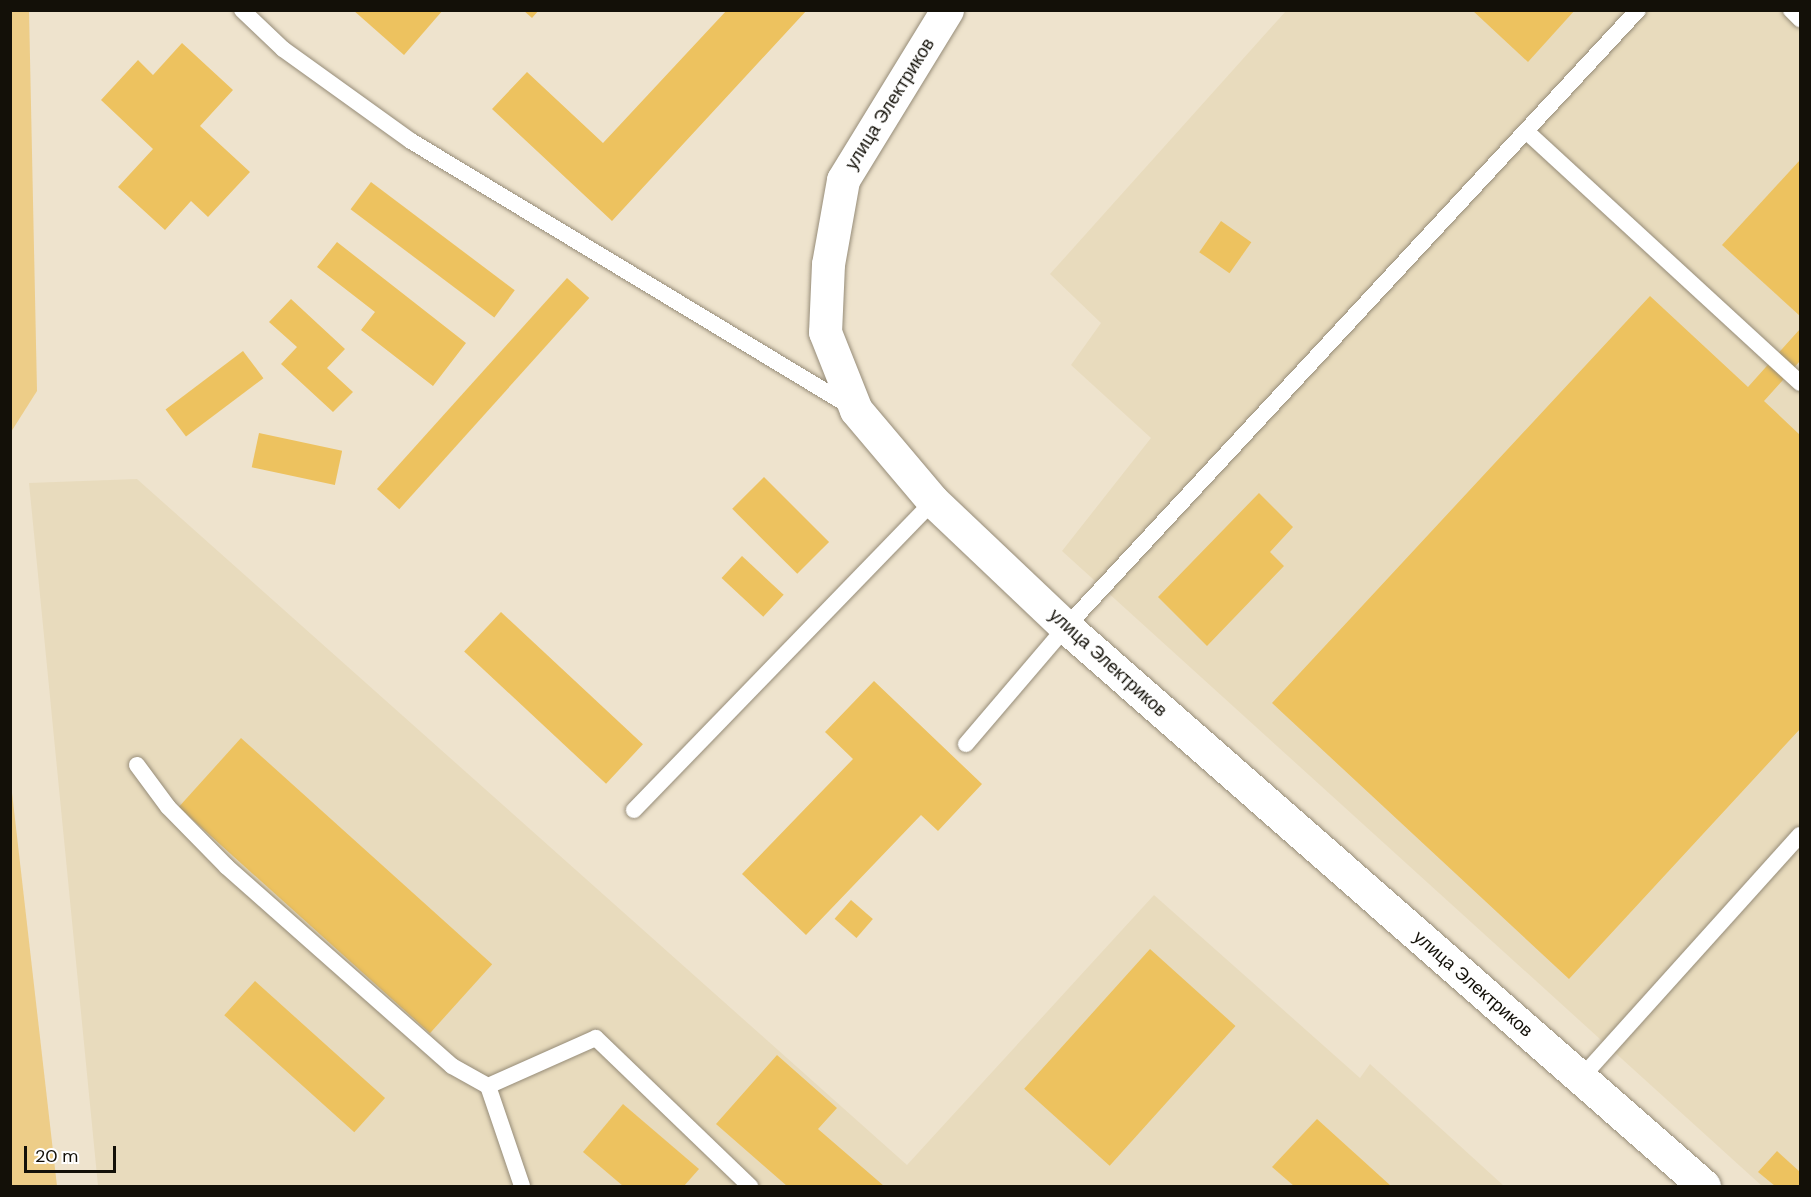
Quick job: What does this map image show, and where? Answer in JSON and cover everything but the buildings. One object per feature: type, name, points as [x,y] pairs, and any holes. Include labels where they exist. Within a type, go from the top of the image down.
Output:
[{"type":"street","name":"улица Электриков","points":[[947,10],[843,180],[828,264],[825,332],[856,410],[933,501],[1066,627],[1704,1186]]},
{"type":"lane","points":[[242,10],[283,48],[411,141],[856,410]]},
{"type":"lane","points":[[966,744],[1066,627],[1638,10]]},
{"type":"lane","points":[[1791,10],[1800,19]]},
{"type":"lane","points":[[1526,131],[1800,383]]},
{"type":"lane","points":[[634,810],[933,501]]},
{"type":"lane","points":[[137,765],[168,807],[227,867],[452,1066],[488,1086],[522,1186]]},
{"type":"lane","points":[[1581,1078],[1800,835]]},
{"type":"lane","points":[[488,1086],[596,1038],[750,1186]]},
{"type":"shaded area","points":[[29,10],[37,391],[11,432],[10,11]]},
{"type":"shaded area","points":[[1286,11],[1800,11],[1800,1186],[1762,1186],[1062,551],[1151,438],[1071,365],[1101,323],[1050,274]]},
{"type":"shaded area","points":[[137,479],[907,1165],[1154,895],[1360,1078],[1370,1064],[1504,1186],[98,1186],[29,483]]},
{"type":"shaded area","points":[[11,784],[57,1186],[11,1186]]}]
